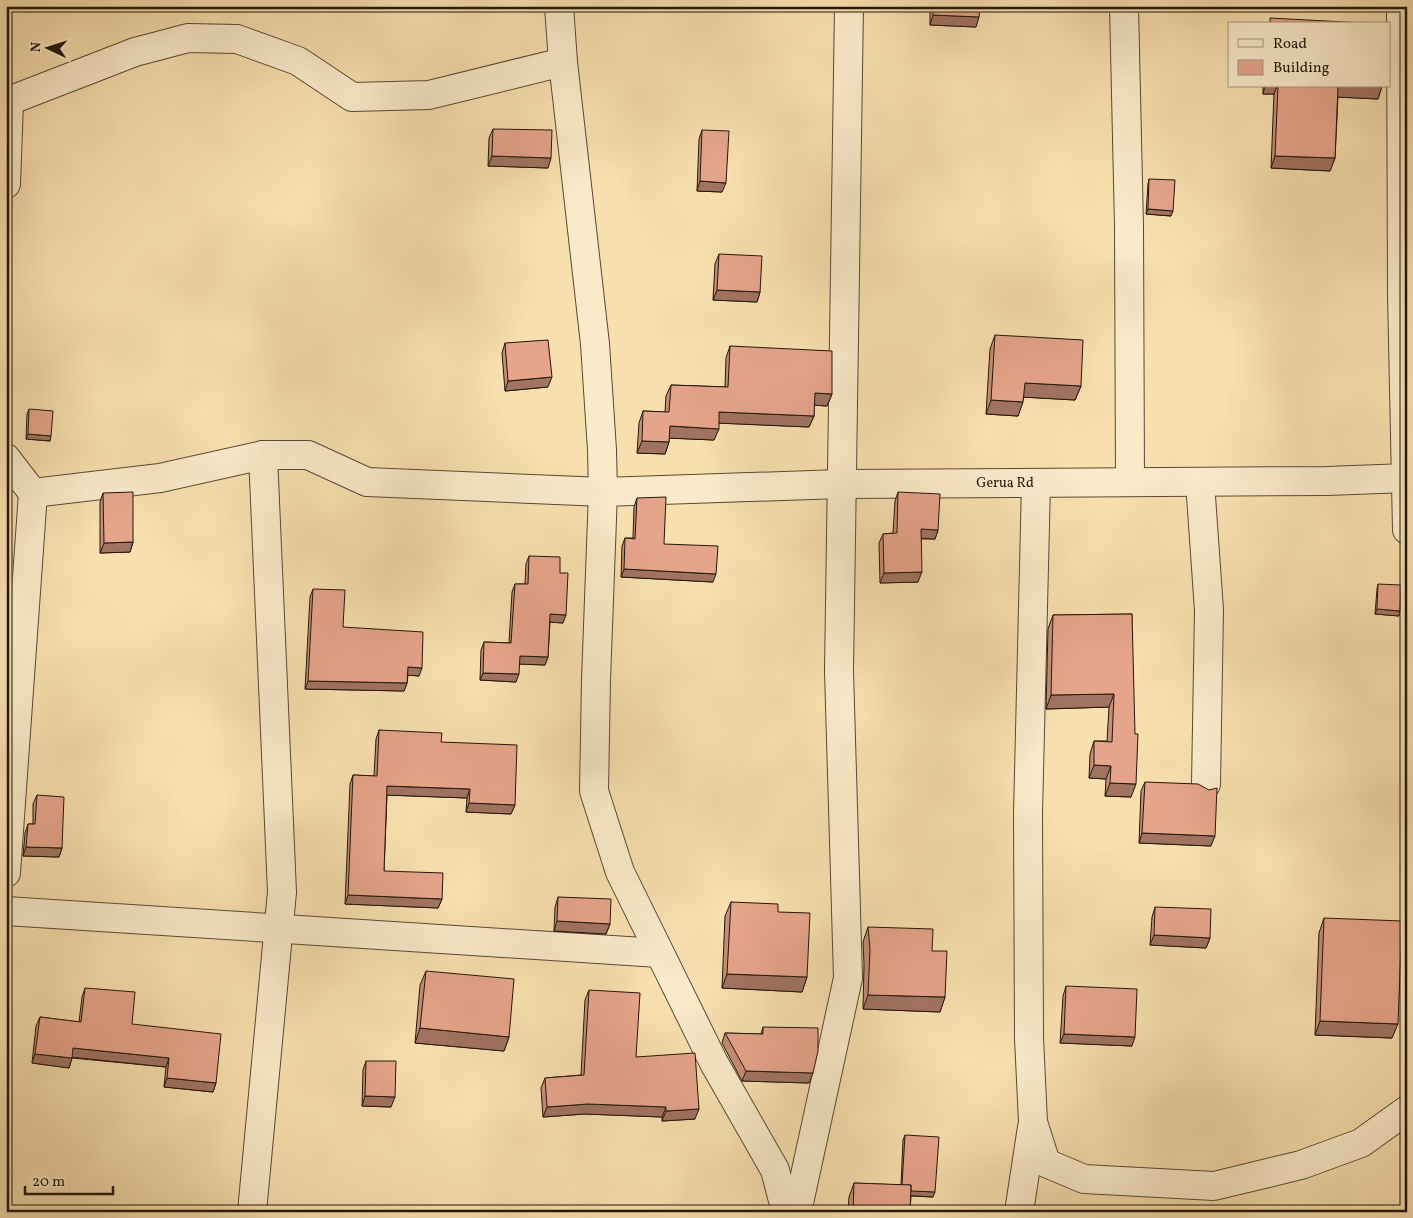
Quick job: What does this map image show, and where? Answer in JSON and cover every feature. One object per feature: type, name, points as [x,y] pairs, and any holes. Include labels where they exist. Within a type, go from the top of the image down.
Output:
[{"type":"street","points":[[560,6],[563,62],[595,344],[603,492],[594,791],[620,872],[714,1063],[775,1170],[786,1212]]},
{"type":"street","points":[[797,1212],[848,978],[839,671],[849,6]]},
{"type":"street","points":[[1124,6],[1129,226],[1130,482]]},
{"type":"street","points":[[1402,6],[1405,478],[1407,530]]},
{"type":"street","points":[[6,184],[8,102],[135,52],[188,38],[237,39],[246,42],[298,61],[352,97],[428,95],[563,62]]},
{"type":"street","points":[[252,1212],[282,892],[263,455]]},
{"type":"street","name":"Gerua Rd","points":[[33,493],[160,478],[263,455],[308,455],[367,482],[603,492],[842,484],[1327,482],[1405,478]]},
{"type":"street","points":[[6,458],[33,493],[10,777],[6,873]]},
{"type":"street","points":[[1200,482],[1209,610],[1206,784]]},
{"type":"street","points":[[1019,1212],[1033,1122],[1029,1038],[1028,814],[1036,483]]},
{"type":"street","points":[[6,911],[659,953]]},
{"type":"street","points":[[1033,1122],[1046,1163],[1084,1179],[1214,1186],[1301,1165],[1361,1143],[1405,1113]]},
{"type":"building","points":[[934,6],[980,6],[979,17],[933,15]]},
{"type":"building","points":[[1270,18],[1345,22],[1270,22]]},
{"type":"building","points":[[1278,88],[1338,88],[1335,158],[1275,156]]},
{"type":"building","points":[[493,129],[552,130],[551,158],[492,156]]},
{"type":"building","points":[[702,130],[729,131],[726,183],[700,181]]},
{"type":"building","points":[[1149,179],[1175,180],[1173,211],[1148,209]]},
{"type":"building","points":[[719,254],[762,256],[760,292],[717,290]]},
{"type":"building","points":[[995,335],[1083,340],[1081,386],[1025,383],[1023,402],[991,400]]},
{"type":"building","points":[[548,340],[552,377],[508,381],[505,343]]},
{"type":"building","points":[[730,346],[832,351],[832,394],[815,393],[814,416],[719,412],[719,429],[670,426],[669,442],[642,441],[643,411],[669,412],[671,385],[728,387]]},
{"type":"building","points":[[29,409],[53,411],[51,436],[28,434]]},
{"type":"building","points":[[133,492],[133,542],[104,543],[103,493]]},
{"type":"building","points":[[898,492],[940,494],[938,530],[921,529],[922,572],[884,573],[883,534],[897,533]]},
{"type":"building","points":[[666,497],[664,544],[718,546],[716,574],[624,569],[625,538],[635,539],[637,498]]},
{"type":"building","points":[[529,556],[560,557],[560,573],[568,573],[566,615],[550,614],[548,657],[520,656],[519,674],[483,673],[484,642],[511,643],[515,584],[528,584]]},
{"type":"building","points":[[1378,584],[1401,585],[1400,611],[1377,609]]},
{"type":"building","points":[[313,589],[345,590],[343,627],[423,632],[422,668],[408,667],[407,683],[308,681]]},
{"type":"building","points":[[1132,614],[1135,734],[1138,734],[1136,784],[1110,783],[1111,766],[1094,765],[1094,741],[1112,742],[1114,694],[1051,695],[1053,615]]},
{"type":"building","points":[[379,730],[442,733],[441,742],[517,745],[515,805],[469,803],[470,789],[387,786],[384,871],[443,873],[442,899],[348,895],[353,775],[377,776]]},
{"type":"building","points":[[1145,782],[1198,784],[1209,790],[1217,788],[1215,836],[1142,833]]},
{"type":"building","points":[[37,795],[64,797],[62,848],[26,847],[28,824],[35,824]]},
{"type":"building","points":[[558,897],[611,899],[610,924],[557,921]]},
{"type":"building","points":[[731,902],[778,904],[778,912],[810,913],[807,977],[727,974]]},
{"type":"building","points":[[1155,907],[1211,909],[1210,938],[1154,935]]},
{"type":"building","points":[[1324,918],[1402,921],[1398,1024],[1320,1021]]},
{"type":"building","points":[[868,927],[933,929],[932,951],[947,951],[945,997],[868,995],[870,949]]},
{"type":"building","points":[[426,971],[514,979],[509,1037],[420,1028]]},
{"type":"building","points":[[1066,986],[1137,989],[1135,1037],[1064,1034]]},
{"type":"building","points":[[85,988],[135,992],[132,1024],[221,1034],[216,1083],[167,1078],[169,1058],[73,1048],[72,1058],[35,1054],[40,1017],[81,1022]]},
{"type":"building","points":[[589,990],[640,993],[636,1057],[695,1053],[699,1109],[666,1111],[666,1107],[588,1104],[547,1107],[545,1078],[584,1075]]},
{"type":"building","points":[[763,1027],[818,1028],[818,1051],[813,1073],[746,1071],[725,1033],[763,1034]]},
{"type":"building","points":[[366,1061],[396,1061],[395,1097],[365,1096]]},
{"type":"building","points":[[905,1135],[939,1137],[935,1192],[911,1191],[911,1185],[902,1185]]},
{"type":"building","points":[[854,1183],[911,1185],[910,1212],[853,1212]]}]
